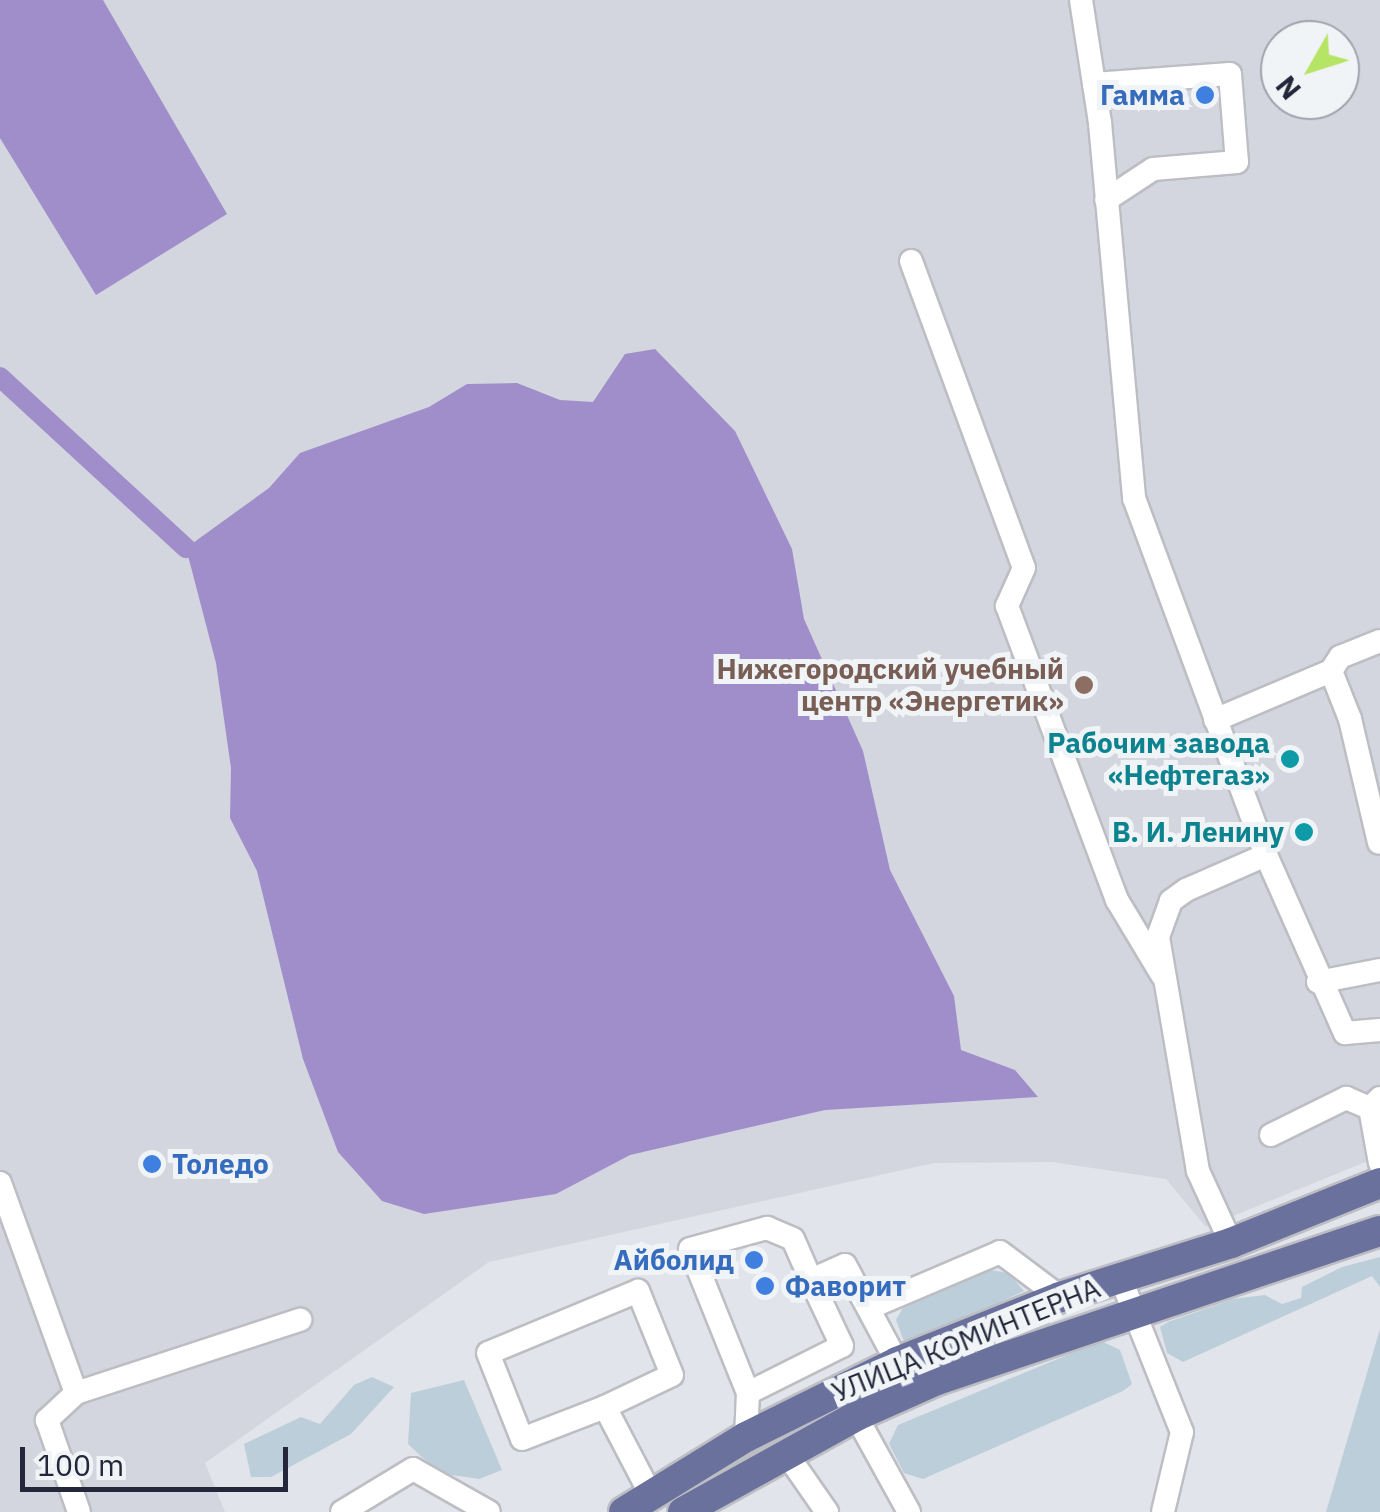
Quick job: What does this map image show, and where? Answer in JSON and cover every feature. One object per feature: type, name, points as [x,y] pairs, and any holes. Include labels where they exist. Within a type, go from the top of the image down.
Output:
[{"type":"main road","name":"УЛИЦА КОМИНТЕРНА","points":[[624,1512],[657,1504],[746,1437],[897,1362],[1060,1296],[1232,1243],[1380,1183]]},
{"type":"main road","name":"УЛИЦА КОМИНТЕРНА","points":[[683,1512],[856,1416],[938,1380],[1380,1231]]},
{"type":"street","points":[[1081,0],[1094,84],[1134,498],[1266,855],[1318,982],[1345,1033],[1380,1030]]},
{"type":"street","points":[[1094,84],[1230,74],[1237,162],[1153,170],[1106,200]]},
{"type":"street","points":[[911,261],[1024,568],[1007,606],[1117,900],[1137,943],[1164,978]]},
{"type":"street","points":[[1215,720],[1331,671],[1340,657],[1380,641]]},
{"type":"street","points":[[1331,671],[1379,843]]},
{"type":"street","points":[[1232,1243],[1198,1171],[1158,937],[1171,901],[1266,855]]},
{"type":"street","points":[[1318,982],[1380,970]]},
{"type":"street","points":[[1271,1135],[1346,1098],[1375,1103],[1380,1163]]},
{"type":"street","points":[[0,1184],[76,1394]]},
{"type":"street","points":[[746,1437],[748,1393],[690,1249],[767,1228],[793,1240],[842,1346],[748,1393]]},
{"type":"street","points":[[869,1308],[1000,1252],[1060,1296]]},
{"type":"street","points":[[811,1280],[845,1265],[897,1362]]},
{"type":"street","points":[[1121,1279],[1182,1432],[1164,1512]]},
{"type":"street","points":[[638,1291],[672,1376],[604,1407],[522,1440],[488,1353],[638,1291]]},
{"type":"street","points":[[79,1512],[47,1420],[76,1394],[300,1320]]},
{"type":"street","points":[[604,1407],[657,1504]]},
{"type":"street","points":[[856,1416],[909,1512]]},
{"type":"street","points":[[786,1453],[828,1512]]},
{"type":"street","points":[[342,1512],[413,1469],[489,1512]]},
{"type":"shaded area","points":[[0,0],[1380,0],[1380,1156],[1206,1227],[1166,1179],[1052,1162],[934,1163],[489,1262],[205,1463],[225,1512],[0,1512]]},
{"type":"shaded area","points":[[0,0],[103,0],[227,214],[96,295],[0,138]]},
{"type":"shaded area","points":[[655,349],[735,431],[792,549],[804,619],[863,751],[890,870],[954,996],[961,1050],[1015,1070],[1038,1097],[825,1110],[630,1155],[556,1194],[424,1214],[382,1201],[338,1152],[303,1059],[257,871],[230,818],[231,768],[216,663],[186,548],[269,488],[300,453],[429,407],[467,384],[517,383],[560,400],[593,402],[625,354]]},
{"type":"shaded area","points":[[1380,1257],[1380,1287],[1372,1276],[1183,1362],[1167,1353],[1160,1327],[1168,1322],[1233,1299],[1265,1295],[1282,1304],[1301,1298],[1302,1287],[1342,1267]]},
{"type":"shaded area","points":[[977,1268],[1008,1273],[1024,1291],[913,1344],[903,1339],[896,1320],[907,1300]]},
{"type":"shaded area","points":[[1046,1318],[1052,1320],[1047,1327],[946,1364],[672,1505],[667,1501],[709,1472],[878,1384]]},
{"type":"shaded area","points":[[1380,1329],[1380,1512],[1326,1512]]},
{"type":"shaded area","points":[[1101,1341],[1120,1350],[1132,1384],[1123,1391],[923,1479],[904,1473],[889,1444],[898,1425]]},
{"type":"shaded area","points":[[372,1377],[394,1387],[351,1434],[271,1477],[251,1477],[244,1444],[301,1417],[320,1424],[354,1385]]},
{"type":"shaded area","points":[[464,1380],[502,1470],[479,1479],[439,1473],[408,1444],[411,1393]]},
{"type":"waterway","points":[[0,377],[186,548]]},
{"type":"place","name":"Гамма","points":[[1205,95]]},
{"type":"place","name":"Нижегородский учебный центр «Энергетик»","points":[[1084,685]]},
{"type":"place","name":"Рабочим завода «Нефтегаз»","points":[[1290,759]]},
{"type":"place","name":"В. И. Ленину","points":[[1304,832]]},
{"type":"place","name":"Толедо","points":[[152,1164]]},
{"type":"place","name":"Айболид","points":[[754,1260]]},
{"type":"place","name":"Фаворит","points":[[765,1286]]}]
